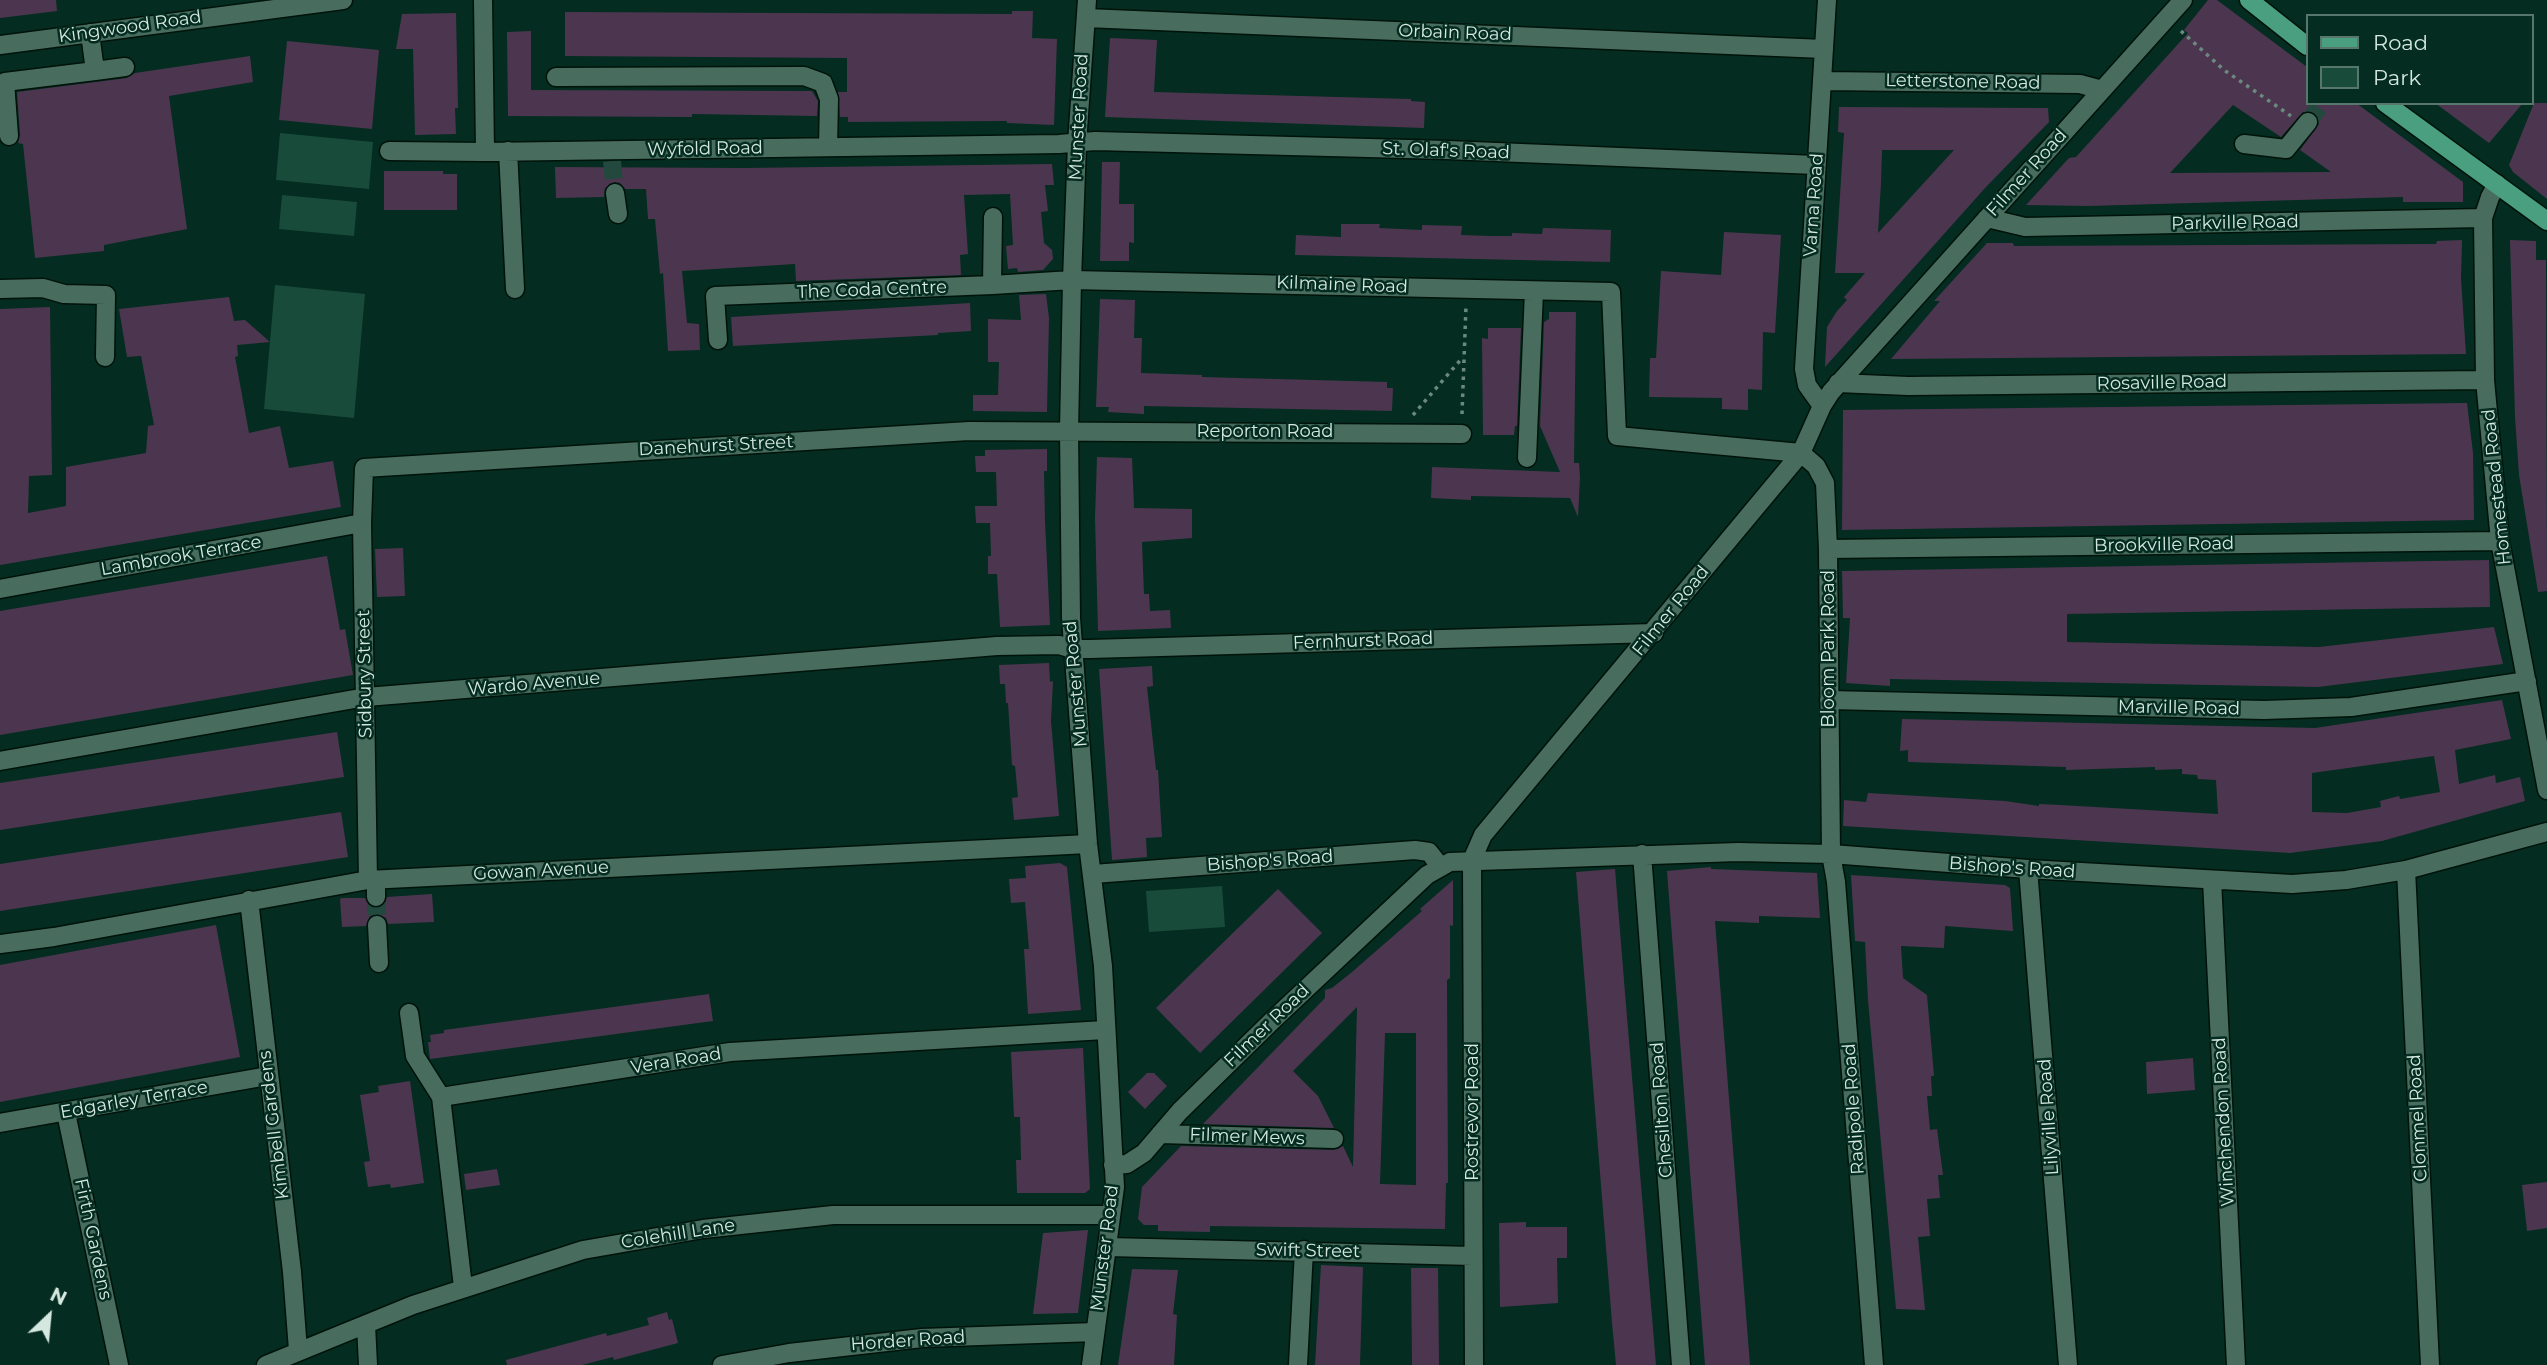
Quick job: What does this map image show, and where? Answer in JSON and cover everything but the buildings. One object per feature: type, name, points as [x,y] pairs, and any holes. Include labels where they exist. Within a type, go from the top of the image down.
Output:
[{"type":"main road","points":[[2249,0],[2306,45]]},
{"type":"main road","points":[[2388,105],[2547,221]]},
{"type":"street","name":"Kingwood Road","points":[[0,45],[288,3],[343,0]]},
{"type":"street","points":[[484,0],[485,152]]},
{"type":"street","name":"Varna Road","points":[[1822,406],[1807,385],[1804,369],[1827,0]]},
{"type":"street","name":"Filmer Road","points":[[1472,860],[1490,825],[1654,633],[1801,453],[1822,406],[1838,383],[2183,0]]},
{"type":"street","name":"Orbain Road","points":[[1086,9],[1824,49]]},
{"type":"street","name":"Munster Road","points":[[1086,9],[1072,280],[1069,431],[1073,649],[1088,844],[1102,966],[1115,1186],[1091,1365]]},
{"type":"street","points":[[90,33],[95,71]]},
{"type":"street","points":[[9,136],[5,82],[125,67]]},
{"type":"street","points":[[556,77],[804,76],[823,83],[829,99],[828,148]]},
{"type":"street","name":"Letterstone Road","points":[[1823,81],[2080,84],[2102,90]]},
{"type":"street","points":[[2244,144],[2287,149],[2307,124]]},
{"type":"street","name":"St. Olaf's Road","points":[[1077,144],[1095,141],[1447,150],[1816,165]]},
{"type":"street","name":"Wyfold Road","points":[[389,151],[508,151],[612,156],[828,148],[1077,144]]},
{"type":"street","points":[[508,151],[515,289]]},
{"type":"street","name":"Homestead Road","points":[[2497,184],[2483,218],[2485,380],[2500,541],[2547,790]]},
{"type":"street","points":[[615,193],[618,214]]},
{"type":"street","points":[[992,285],[993,217]]},
{"type":"street","name":"Parkville Road","points":[[1987,218],[2025,227],[2483,218]]},
{"type":"street","name":"The Coda Centre","points":[[718,340],[715,296],[1072,280]]},
{"type":"street","name":"Kilmaine Road","points":[[1072,280],[1611,292],[1617,436],[1801,453]]},
{"type":"street","points":[[0,289],[43,288],[64,294],[106,295],[105,357]]},
{"type":"street","points":[[1527,457],[1534,291]]},
{"type":"street","name":"Rosaville Road","points":[[1838,383],[1908,386],[2485,380]]},
{"type":"street","name":"Danehurst Street","points":[[364,468],[969,431],[1069,431]]},
{"type":"street","name":"Reporton Road","points":[[1069,431],[1462,434]]},
{"type":"street","name":"Bloom Park Road","points":[[1801,453],[1816,466],[1825,483],[1831,854]]},
{"type":"street","name":"Sidbury Street","points":[[364,468],[362,523],[366,697],[374,886]]},
{"type":"street","name":"Lambrook Terrace","points":[[0,589],[362,523]]},
{"type":"street","name":"Brookville Road","points":[[1828,549],[2500,541]]},
{"type":"street","name":"Fernhurst Road","points":[[1073,649],[1654,633]]},
{"type":"street","name":"Wardo Avenue","points":[[0,761],[366,697],[997,646],[1059,645],[1073,649]]},
{"type":"street","name":"Marville Road","points":[[1829,700],[2264,710],[2351,707],[2527,681]]},
{"type":"street","name":"Bishop's Road","points":[[1472,860],[1738,852],[1831,854],[2028,869],[2291,884],[2346,880],[2406,870],[2547,832]]},
{"type":"street","name":"Gowan Avenue","points":[[0,944],[54,937],[248,900],[374,886],[832,855],[1088,844]]},
{"type":"street","name":"Bishop's Road","points":[[1093,874],[1168,862],[1415,850],[1429,852],[1440,866]]},
{"type":"street","name":"Chesilton Road","points":[[1642,854],[1681,1365]]},
{"type":"street","name":"Radipole Road","points":[[1831,854],[1836,882],[1874,1365]]},
{"type":"street","points":[[1440,866],[1472,860]]},
{"type":"street","name":"Rostrevor Road","points":[[1472,860],[1474,1365]]},
{"type":"street","name":"Filmer Road","points":[[1113,1165],[1127,1164],[1138,1159],[1180,1111],[1275,1018],[1440,866]]},
{"type":"street","name":"Lilyville Road","points":[[2028,869],[2068,1365]]},
{"type":"street","name":"Clonmel Road","points":[[2406,870],[2430,1365]]},
{"type":"street","name":"Winchendon Road","points":[[2212,880],[2236,1365]]},
{"type":"street","name":"Kimbell Gardens","points":[[248,900],[292,1272],[298,1350]]},
{"type":"street","points":[[377,925],[379,963]]},
{"type":"street","points":[[409,1013],[415,1056],[441,1097],[463,1287]]},
{"type":"street","name":"Vera Road","points":[[441,1097],[730,1052],[1105,1030]]},
{"type":"street","name":"Edgarley Terrace","points":[[0,1123],[268,1076]]},
{"type":"street","name":"Firth Gardens","points":[[66,1113],[119,1365]]},
{"type":"street","name":"Filmer Mews","points":[[1160,1134],[1334,1139]]},
{"type":"street","name":"Colehill Lane","points":[[266,1365],[298,1350],[463,1287],[583,1250],[703,1229],[833,1215],[1111,1214]]},
{"type":"street","name":"Swift Street","points":[[1108,1247],[1473,1256]]},
{"type":"street","points":[[1298,1365],[1304,1250]]},
{"type":"street","points":[[366,1325],[368,1365]]},
{"type":"street","name":"Horder Road","points":[[722,1365],[789,1353],[922,1338],[1095,1332]]},
{"type":"path","points":[[2167,18],[2224,70],[2307,124]]},
{"type":"path","points":[[1462,434],[1466,289]]},
{"type":"path","points":[[1397,433],[1464,355]]},
{"type":"green space","points":[[280,133],[373,142],[369,189],[276,180]]},
{"type":"green space","points":[[282,195],[357,202],[354,236],[279,229]]},
{"type":"green space","points":[[275,285],[365,294],[354,418],[264,409]]},
{"type":"green space","points":[[1222,886],[1225,927],[1149,932],[1146,891]]},
{"type":"tunnel","points":[[2308,122],[2321,105]]},
{"type":"tunnel","points":[[612,161],[615,193]]},
{"type":"tunnel","points":[[376,897],[377,925]]}]
